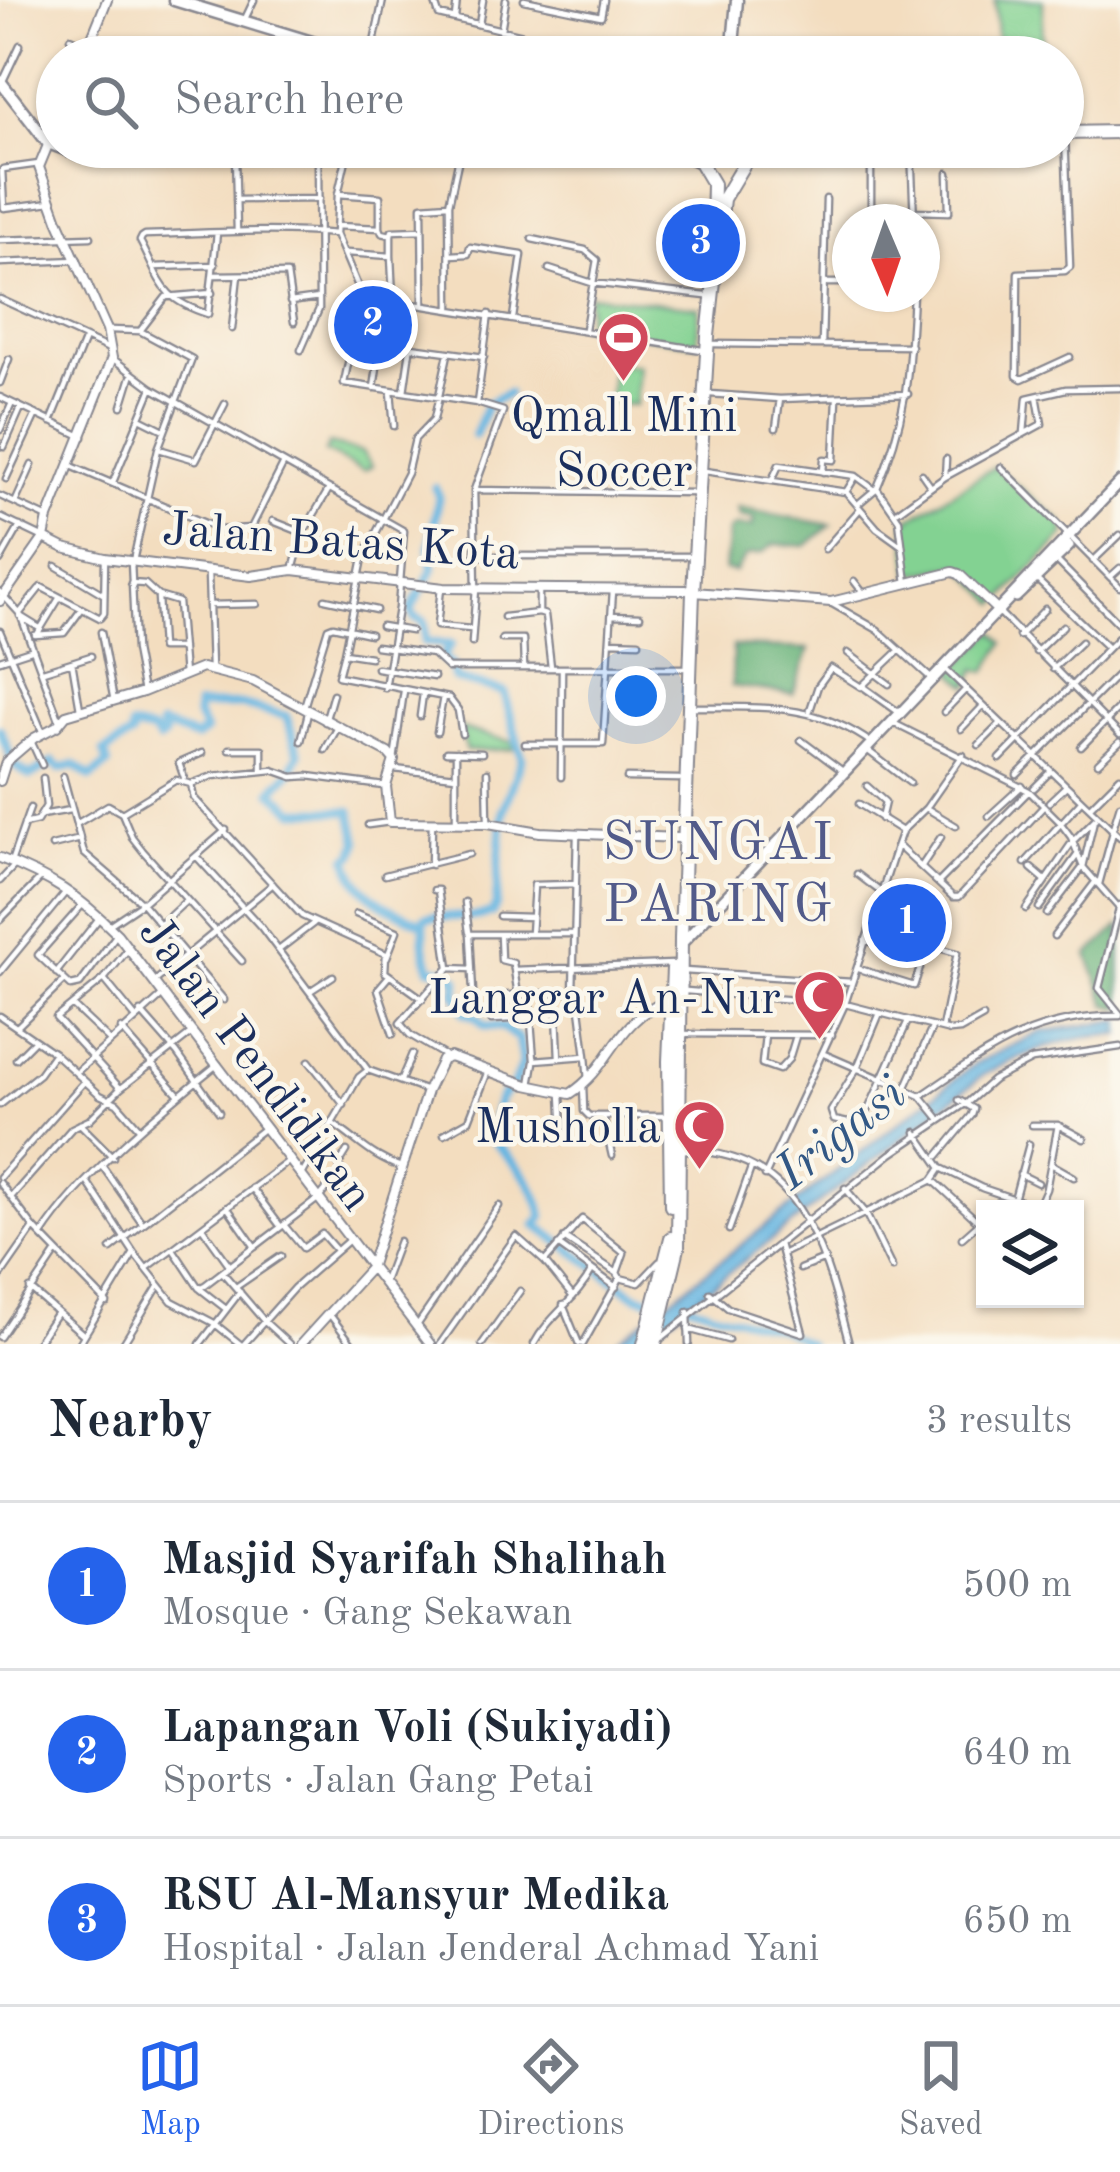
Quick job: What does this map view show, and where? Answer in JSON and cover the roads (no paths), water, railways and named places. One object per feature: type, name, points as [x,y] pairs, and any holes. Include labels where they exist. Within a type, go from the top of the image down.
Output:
[{"type":"highway","points":[[1084,130],[1120,129]]},
{"type":"highway","points":[[652,1339],[671,1239],[670,1116],[690,707],[690,591],[714,192],[702,168]]},
{"type":"highway","points":[[690,591],[705,347],[723,200],[741,168]]},
{"type":"highway","points":[[677,968],[681,945],[679,779],[688,648]]},
{"type":"highway","points":[[662,1295],[677,1257],[679,1150],[674,1061]]},
{"type":"main road","points":[[734,36],[737,0]]},
{"type":"main road","points":[[179,1],[285,36]]},
{"type":"main road","points":[[1,82],[36,127]]},
{"type":"main road","points":[[996,612],[1056,560],[1120,482]]},
{"type":"main road","points":[[681,945],[996,612],[1120,492]]},
{"type":"street","points":[[93,36],[106,0]]},
{"type":"street","points":[[244,21],[254,0]]},
{"type":"street","points":[[375,36],[383,0]]},
{"type":"street","points":[[434,0],[436,12],[521,36]]},
{"type":"street","points":[[454,19],[457,0]]},
{"type":"street","points":[[479,25],[483,0]]},
{"type":"street","points":[[501,30],[506,0]]},
{"type":"street","points":[[524,0],[601,16],[604,0]]},
{"type":"street","points":[[1,82],[20,45]]},
{"type":"street","points":[[36,164],[1,169],[4,208],[51,202]]},
{"type":"street","points":[[35,634],[2,597],[44,538],[111,353],[107,330],[40,168]]},
{"type":"street","points":[[236,168],[238,232]]},
{"type":"street","points":[[301,350],[319,309],[318,168]]},
{"type":"street","points":[[344,168],[336,230],[362,296],[343,381],[503,411],[474,490],[472,643]]},
{"type":"street","points":[[450,308],[453,168]]},
{"type":"street","points":[[871,168],[871,204]]},
{"type":"street","points":[[912,168],[914,204]]},
{"type":"street","points":[[1068,168],[1070,267],[1018,273],[1017,376],[1022,380],[1070,358]]},
{"type":"street","points":[[948,173],[949,220]]},
{"type":"street","points":[[338,194],[380,197],[380,228],[391,235]]},
{"type":"street","points":[[822,344],[826,199]]},
{"type":"street","points":[[236,200],[338,203]]},
{"type":"street","points":[[423,305],[422,204],[449,204]]},
{"type":"street","points":[[940,212],[949,212]]},
{"type":"street","points":[[217,232],[210,313],[180,305],[169,296],[140,241],[142,236],[217,232],[320,232],[380,228]]},
{"type":"street","points":[[393,300],[392,231],[422,230]]},
{"type":"street","points":[[0,240],[91,237]]},
{"type":"street","points":[[532,238],[590,252],[597,260],[585,329]]},
{"type":"street","points":[[451,255],[468,254],[470,247],[522,255],[513,318]]},
{"type":"street","points":[[346,253],[391,256]]},
{"type":"street","points":[[0,263],[78,260]]},
{"type":"street","points":[[154,267],[214,265]]},
{"type":"street","points":[[549,269],[592,283],[706,296]]},
{"type":"street","points":[[232,329],[238,274]]},
{"type":"street","points":[[214,275],[287,274],[294,322]]},
{"type":"street","points":[[826,283],[832,283]]},
{"type":"street","points":[[140,332],[154,308],[169,296],[212,293]]},
{"type":"street","points":[[362,296],[705,347],[912,346]]},
{"type":"street","points":[[290,302],[319,298]]},
{"type":"street","points":[[0,299],[111,353],[152,388],[405,533],[385,688]]},
{"type":"street","points":[[825,550],[876,489],[895,451],[908,394],[912,312]]},
{"type":"street","points":[[477,403],[489,314]]},
{"type":"street","points":[[107,330],[140,332],[191,356],[192,361],[158,449],[132,561],[135,650],[143,692]]},
{"type":"street","points":[[351,338],[484,357]]},
{"type":"street","points":[[51,422],[84,341]]},
{"type":"street","points":[[374,388],[380,344]]},
{"type":"street","points":[[404,392],[410,348]]},
{"type":"street","points":[[448,354],[432,422],[415,439],[407,473],[357,577],[338,676],[451,699],[462,734]]},
{"type":"street","points":[[0,382],[8,359]]},
{"type":"street","points":[[122,406],[132,375]]},
{"type":"street","points":[[113,482],[152,388]]},
{"type":"street","points":[[1024,433],[1024,401],[1066,389],[1120,388]]},
{"type":"street","points":[[391,391],[394,426]]},
{"type":"street","points":[[704,393],[780,400],[908,394]]},
{"type":"street","points":[[896,513],[945,477],[1043,422],[1037,396]]},
{"type":"street","points":[[0,397],[83,436]]},
{"type":"street","points":[[823,472],[824,459],[834,460],[837,397]]},
{"type":"street","points":[[776,428],[780,400]]},
{"type":"street","points":[[0,430],[12,403]]},
{"type":"street","points":[[158,449],[196,460],[225,404]]},
{"type":"street","points":[[4,447],[21,407]]},
{"type":"street","points":[[6,478],[36,414]]},
{"type":"street","points":[[140,418],[164,430]]},
{"type":"street","points":[[945,477],[946,459]]},
{"type":"street","points":[[69,465],[221,530],[251,528],[284,463]]},
{"type":"street","points":[[15,503],[32,465]]},
{"type":"street","points":[[772,480],[777,465],[856,476],[876,489],[896,513],[907,583]]},
{"type":"street","points":[[1001,467],[1120,587]]},
{"type":"street","points":[[699,470],[846,492],[904,547]]},
{"type":"street","points":[[922,474],[931,487]]},
{"type":"street","points":[[846,492],[856,476]]},
{"type":"street","points":[[293,570],[303,533],[329,489]]},
{"type":"street","points":[[474,490],[693,493]]},
{"type":"street","points":[[0,496],[48,518]]},
{"type":"street","name":"Jalan Batas Kota","points":[[0,517],[64,548],[105,558],[250,576],[293,570],[441,588],[690,591],[830,602],[959,574],[996,612]]},
{"type":"street","points":[[273,521],[303,533]]},
{"type":"street","points":[[0,561],[20,526]]},
{"type":"street","points":[[1094,561],[1120,535]]},
{"type":"street","points":[[475,556],[689,556]]},
{"type":"street","points":[[20,615],[42,586],[100,618],[105,558]]},
{"type":"street","points":[[1056,560],[1120,625]]},
{"type":"street","points":[[56,566],[103,594]]},
{"type":"street","points":[[1110,578],[1120,568]]},
{"type":"street","points":[[208,571],[211,669]]},
{"type":"street","points":[[1036,579],[1108,649]]},
{"type":"street","points":[[854,580],[865,594]]},
{"type":"street","points":[[131,583],[145,584],[158,596],[178,602],[184,674]]},
{"type":"street","points":[[441,588],[438,627],[473,629]]},
{"type":"street","points":[[539,589],[539,613]]},
{"type":"street","points":[[525,744],[603,744],[613,590]]},
{"type":"street","points":[[158,596],[161,648],[182,648]]},
{"type":"street","points":[[60,597],[35,634],[31,650],[60,722]]},
{"type":"street","points":[[325,599],[376,610]]},
{"type":"street","points":[[830,602],[871,625],[934,681]]},
{"type":"street","points":[[208,605],[257,604]]},
{"type":"street","points":[[388,606],[398,608]]},
{"type":"street","points":[[1019,636],[1045,609]]},
{"type":"street","points":[[35,634],[64,633],[81,610]]},
{"type":"street","points":[[996,612],[1120,738],[1098,764]]},
{"type":"street","points":[[20,615],[35,634]]},
{"type":"street","points":[[612,615],[640,616]]},
{"type":"street","points":[[504,617],[546,616],[551,667]]},
{"type":"street","points":[[301,741],[327,630],[333,626],[370,634]]},
{"type":"street","points":[[381,626],[411,631]]},
{"type":"street","points":[[1036,652],[1064,626]]},
{"type":"street","points":[[0,632],[44,735]]},
{"type":"street","points":[[101,632],[114,701]]},
{"type":"street","points":[[1000,759],[1120,636]]},
{"type":"street","points":[[502,639],[524,639],[524,667]]},
{"type":"street","points":[[610,641],[639,642]]},
{"type":"street","points":[[1053,669],[1081,642]]},
{"type":"street","points":[[376,646],[434,654],[446,668],[684,668]]},
{"type":"street","points":[[0,660],[31,650]]},
{"type":"street","points":[[862,686],[900,650]]},
{"type":"street","points":[[344,653],[370,657]]},
{"type":"street","points":[[848,653],[889,684]]},
{"type":"street","points":[[43,671],[92,656]]},
{"type":"street","points":[[72,662],[80,711]]},
{"type":"street","points":[[561,777],[562,667]]},
{"type":"street","points":[[377,668],[434,676]]},
{"type":"street","points":[[809,711],[831,668],[862,686],[897,718],[1032,790],[1047,804],[1073,841],[1083,867],[1119,907],[1099,988],[1120,1015]]},
{"type":"street","points":[[0,781],[14,754],[66,715],[211,669],[253,680],[379,747],[394,765],[456,776]]},
{"type":"street","points":[[945,669],[1115,833]]},
{"type":"street","points":[[1017,775],[1120,672]]},
{"type":"street","points":[[944,712],[966,689]]},
{"type":"street","points":[[390,822],[386,786],[394,765],[404,691]]},
{"type":"street","points":[[326,722],[333,694]]},
{"type":"street","points":[[421,716],[423,694]]},
{"type":"street","points":[[437,732],[443,697]]},
{"type":"street","points":[[961,728],[983,706]]},
{"type":"street","points":[[1081,747],[1120,706]]},
{"type":"street","points":[[690,707],[809,711],[839,722],[910,783]]},
{"type":"street","points":[[979,745],[1000,723]]},
{"type":"street","points":[[325,750],[338,728]]},
{"type":"street","points":[[801,740],[845,772]]},
{"type":"street","points":[[31,741],[42,765]]},
{"type":"street","points":[[229,749],[262,749],[262,770]]},
{"type":"street","points":[[446,752],[482,753]]},
{"type":"street","points":[[456,752],[456,822]]},
{"type":"street","points":[[202,753],[178,763],[194,798],[314,923],[386,957]]},
{"type":"street","points":[[765,1176],[845,1004],[902,831],[926,808],[963,754]]},
{"type":"street","points":[[122,813],[170,783],[262,770],[386,786]]},
{"type":"street","points":[[939,882],[1051,771]]},
{"type":"street","points":[[487,772],[488,823]]},
{"type":"street","points":[[63,776],[84,854],[142,903],[224,1000]]},
{"type":"street","points":[[1089,808],[1120,777]]},
{"type":"street","points":[[24,824],[37,821],[46,806],[43,778]]},
{"type":"street","points":[[628,778],[679,779]]},
{"type":"street","points":[[867,786],[885,802],[880,820]]},
{"type":"street","points":[[989,816],[1022,786]]},
{"type":"street","points":[[897,845],[953,897],[959,897],[1066,786]]},
{"type":"street","points":[[1024,862],[1081,801]]},
{"type":"street","points":[[860,804],[902,831]]},
{"type":"street","points":[[77,824],[108,805],[122,813],[132,838],[242,961]]},
{"type":"street","points":[[1054,936],[1098,883],[1120,806]]},
{"type":"street","points":[[0,881],[14,863],[30,808]]},
{"type":"street","points":[[926,808],[956,826]]},
{"type":"street","points":[[41,814],[73,810]]},
{"type":"street","points":[[1027,909],[1095,817]]},
{"type":"street","points":[[1047,914],[1083,867],[1095,817]]},
{"type":"street","points":[[368,825],[488,823],[577,835],[678,838]]},
{"type":"street","points":[[431,865],[432,824]]},
{"type":"street","points":[[108,926],[142,903],[226,830]]},
{"type":"street","points":[[573,992],[577,835]]},
{"type":"street","points":[[921,868],[941,837]]},
{"type":"street","points":[[52,846],[81,839]]},
{"type":"street","points":[[385,874],[469,854]]},
{"type":"street","points":[[1039,908],[1078,854]]},
{"type":"street","points":[[196,856],[280,950],[368,1070],[427,1091]]},
{"type":"street","name":"Jalan Pendidikan","points":[[0,858],[44,874],[68,889],[117,934],[430,1344]]},
{"type":"street","points":[[1031,868],[1046,880]]},
{"type":"street","points":[[0,920],[44,874]]},
{"type":"street","points":[[856,874],[882,893]]},
{"type":"street","points":[[154,982],[273,884]]},
{"type":"street","points":[[531,934],[534,884],[576,884]]},
{"type":"street","points":[[0,972],[68,889]]},
{"type":"street","points":[[434,890],[438,890],[443,915],[449,968],[400,1026],[447,1057],[561,1094],[570,1094],[585,1082],[631,1020],[676,994],[845,1004],[960,1030],[983,1017]]},
{"type":"street","points":[[160,925],[188,900]]},
{"type":"street","points":[[465,902],[474,1012]]},
{"type":"street","points":[[84,903],[38,955],[64,981],[71,986],[80,984],[117,934]]},
{"type":"street","points":[[356,914],[397,931],[383,968],[423,999]]},
{"type":"street","points":[[500,916],[532,917]]},
{"type":"street","points":[[56,973],[100,917]]},
{"type":"street","points":[[280,950],[314,923]]},
{"type":"street","points":[[470,934],[574,934]]},
{"type":"street","points":[[500,934],[501,960],[512,962],[518,995]]},
{"type":"street","points":[[856,968],[914,986],[920,968],[914,956],[865,940]]},
{"type":"street","points":[[914,956],[921,943],[956,953],[942,1028]]},
{"type":"street","points":[[120,1088],[56,1018],[104,979],[129,948]]},
{"type":"street","points":[[449,968],[471,969]]},
{"type":"street","points":[[514,970],[677,968],[852,982]]},
{"type":"street","points":[[310,991],[333,976]]},
{"type":"street","points":[[389,976],[378,994],[393,1034]]},
{"type":"street","points":[[104,979],[173,1047],[220,1112]]},
{"type":"street","points":[[16,1028],[64,981]]},
{"type":"street","points":[[556,992],[559,1058]]},
{"type":"street","points":[[493,996],[578,993],[586,1056],[585,1114],[670,1116]]},
{"type":"street","points":[[77,1072],[164,994]]},
{"type":"street","points":[[521,1082],[534,1060],[529,994]]},
{"type":"street","points":[[72,1004],[110,1041]]},
{"type":"street","points":[[880,1013],[831,1112],[834,1120],[861,1126],[908,1020]]},
{"type":"street","points":[[922,1097],[972,1058],[1015,1036],[1064,1022],[1120,1015]]},
{"type":"street","points":[[0,1027],[3,1018],[53,1053],[141,1130]]},
{"type":"street","points":[[491,1020],[531,1018]]},
{"type":"street","points":[[905,1088],[933,1026]]},
{"type":"street","points":[[122,1030],[179,1096]]},
{"type":"street","points":[[11,1196],[67,1132],[193,1032]]},
{"type":"street","points":[[765,1035],[762,1064],[779,1070],[789,1059],[796,1036]]},
{"type":"street","points":[[676,1040],[832,1035]]},
{"type":"street","points":[[16,1059],[35,1040]]},
{"type":"street","points":[[652,1339],[993,1080],[1032,1060],[1120,1047]]},
{"type":"street","points":[[0,1105],[39,1074],[53,1053]]},
{"type":"street","points":[[401,1080],[412,1054]]},
{"type":"street","points":[[824,1054],[922,1097],[937,1116]]},
{"type":"street","points":[[534,1060],[586,1056]]},
{"type":"street","points":[[301,1344],[370,1268],[427,1091],[438,1065],[447,1057]]},
{"type":"street","points":[[309,1061],[344,1105]]},
{"type":"street","points":[[42,1235],[113,1157],[218,1064]]},
{"type":"street","points":[[302,1176],[368,1070]]},
{"type":"street","points":[[444,1134],[471,1117],[488,1071]]},
{"type":"street","points":[[85,1081],[0,1180],[34,1228],[107,1303]]},
{"type":"street","points":[[561,1094],[563,1132]]},
{"type":"street","points":[[936,1157],[973,1115],[968,1102],[959,1100]]},
{"type":"street","points":[[603,1116],[612,1156]]},
{"type":"street","points":[[80,1124],[113,1157]]},
{"type":"street","points":[[333,1124],[370,1155],[403,1168]]},
{"type":"street","points":[[1032,1125],[1058,1125],[1084,1139]]},
{"type":"street","points":[[917,1134],[941,1168],[982,1188],[1040,1205],[1058,1125]]},
{"type":"street","points":[[111,1249],[266,1127]]},
{"type":"street","points":[[1015,1196],[1029,1144]]},
{"type":"street","points":[[318,1149],[340,1164]]},
{"type":"street","points":[[200,1288],[320,1198],[341,1171],[347,1150]]},
{"type":"street","points":[[679,1150],[718,1153],[752,1168],[796,1201],[818,1238],[849,1344]]},
{"type":"street","points":[[147,1268],[290,1160]]},
{"type":"street","points":[[1052,1165],[1074,1177]]},
{"type":"street","points":[[103,1167],[143,1223]]},
{"type":"street","points":[[729,1230],[752,1168]]},
{"type":"street","points":[[782,1254],[932,1180],[941,1168]]},
{"type":"street","points":[[1021,1174],[1038,1183]]},
{"type":"street","points":[[932,1180],[976,1220]]},
{"type":"street","points":[[88,1183],[158,1286],[178,1306],[214,1323],[242,1344],[293,1288],[349,1240]]},
{"type":"street","points":[[252,1188],[303,1248],[322,1234],[336,1250]]},
{"type":"street","points":[[846,1190],[865,1212],[892,1268]]},
{"type":"street","points":[[416,1327],[500,1206]]},
{"type":"street","points":[[227,1207],[255,1247]]},
{"type":"street","points":[[545,1262],[576,1221],[584,1220],[624,1253],[618,1281],[581,1344]]},
{"type":"street","points":[[201,1227],[230,1267]]},
{"type":"street","points":[[0,1277],[34,1228]]},
{"type":"street","points":[[962,1238],[976,1230]]},
{"type":"street","points":[[440,1344],[518,1236],[573,1297]]},
{"type":"street","points":[[561,1242],[592,1270],[618,1281],[639,1283],[658,1265],[671,1239]]},
{"type":"street","points":[[383,1284],[399,1241]]},
{"type":"street","points":[[561,1242],[618,1281]]},
{"type":"street","points":[[712,1295],[728,1308],[802,1334],[779,1244]]},
{"type":"street","points":[[173,1249],[200,1288],[226,1310]]},
{"type":"street","points":[[0,1336],[57,1252]]},
{"type":"street","points":[[79,1344],[134,1253]]},
{"type":"street","points":[[200,1344],[238,1290],[281,1256]]},
{"type":"street","points":[[800,1269],[825,1259]]},
{"type":"street","points":[[534,1344],[550,1317],[573,1297],[592,1270]]},
{"type":"street","points":[[223,1273],[289,1344]]},
{"type":"street","points":[[123,1344],[158,1286]]},
{"type":"street","points":[[30,1288],[84,1335]]},
{"type":"street","points":[[482,1344],[520,1291]]},
{"type":"street","points":[[563,1305],[581,1344]]},
{"type":"street","points":[[36,1344],[57,1312]]},
{"type":"street","points":[[328,1313],[352,1344]]},
{"type":"street","points":[[688,1316],[689,1344]]},
{"type":"street","points":[[688,1329],[728,1340]]},
{"type":"water","points":[[1120,1020],[1120,1035],[1048,1046],[982,1076],[637,1344],[613,1344],[976,1063],[1041,1032]]},
{"type":"waterway","points":[[475,435],[487,404],[508,393]]},
{"type":"waterway","points":[[424,923],[425,918],[492,913],[503,810],[522,758],[504,692],[455,679],[451,664],[442,657],[451,644],[425,642],[424,621],[414,617],[411,609],[433,569],[430,548],[439,496],[435,488]]},
{"type":"waterway","points":[[0,729],[14,765],[30,776],[54,762],[60,769],[74,765],[91,777],[108,764],[104,752],[131,736],[132,728],[153,732],[159,740],[164,736],[161,725],[196,738],[205,731],[198,706],[241,705],[286,716],[299,754],[272,791],[295,811],[351,811],[358,842],[348,858],[359,883],[377,900],[424,924],[430,968],[445,970],[458,979],[456,993],[465,1013],[519,1039],[522,1063],[513,1087],[498,1102],[493,1140],[536,1194],[543,1217],[536,1225],[637,1296],[657,1300]]},
{"type":"waterway","points":[[682,1303],[778,1329],[810,1344]]},
{"type":"place","name":"RSU Al-Mansyur Medika","points":[[701,243]]},
{"type":"place","name":"Lapangan Voli (Sukiyadi)","points":[[373,325]]},
{"type":"place","name":"Qmall Mini Soccer","points":[[624,384]]},
{"type":"place","name":"Masjid Syarifah Shalihah","points":[[907,923]]},
{"type":"place","name":"Langgar An-Nur","points":[[820,1042]]},
{"type":"place","name":"Musholla","points":[[700,1171]]},
{"type":"district","name":"SUNGAI PARING","points":[[719,871]]},
{"type":"water label","name":"Irigasi","points":[[839,1131]]}]
